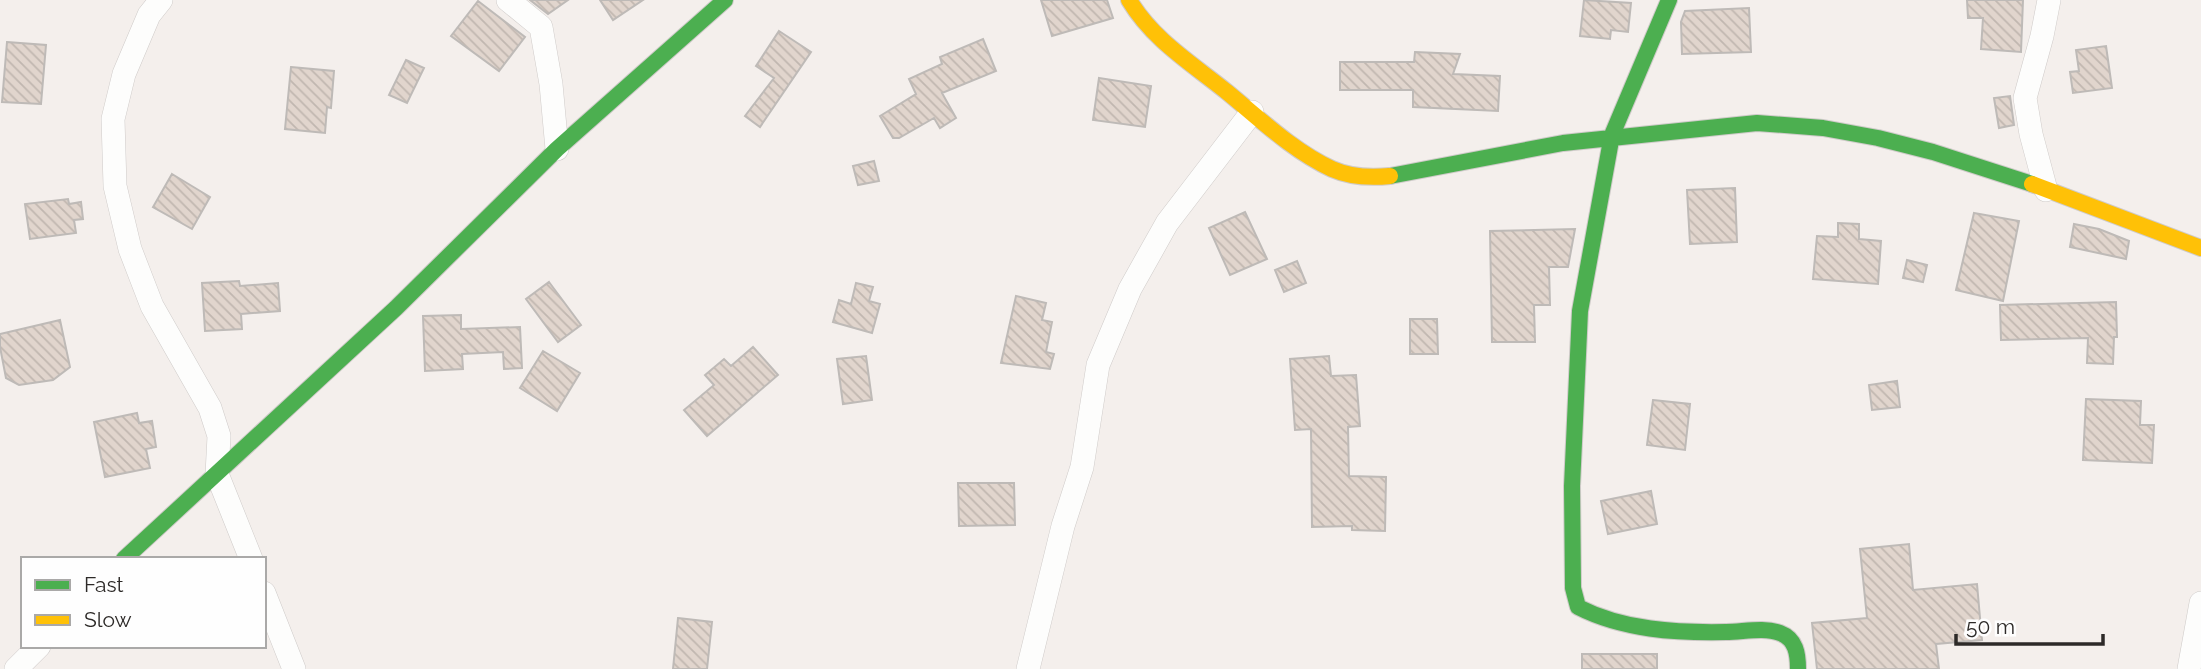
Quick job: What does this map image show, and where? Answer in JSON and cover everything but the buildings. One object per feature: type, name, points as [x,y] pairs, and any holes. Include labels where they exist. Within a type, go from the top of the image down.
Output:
[{"type":"street","points":[[161,0],[149,15],[124,74],[113,119],[115,186],[131,249],[152,306],[210,408],[219,436],[217,474],[250,557]]},
{"type":"street","points":[[508,0],[541,27],[551,84],[556,149]]},
{"type":"street","points":[[126,557],[396,308],[556,149],[725,0]]},
{"type":"street","points":[[1129,0],[1142,23],[1252,112],[1317,161],[1342,173],[1362,178],[1415,172],[1486,156],[1612,135],[1764,123],[1857,133],[1920,146],[2201,248]]},
{"type":"street","points":[[1669,0],[1612,135],[1580,311],[1572,486],[1573,588],[1578,607],[1593,617],[1698,633],[1779,631],[1792,640],[1798,651],[1798,669]]},
{"type":"street","points":[[2046,190],[2031,134],[2025,98],[2049,0]]},
{"type":"street","points":[[1028,669],[1060,538],[1082,467],[1098,365],[1130,289],[1167,223],[1252,112]]},
{"type":"street","points":[[266,598],[295,669]]},
{"type":"street","points":[[2189,669],[2201,603]]},
{"type":"street","points":[[16,669],[37,648]]},
{"type":"traffic: fast","points":[[126,557],[396,308],[557,149],[725,0]]},
{"type":"traffic: fast","points":[[1669,0],[1612,135],[1580,311],[1572,486],[1573,588],[1578,607],[1595,615],[1631,625],[1688,632],[1760,630],[1780,633],[1793,643],[1798,669]]},
{"type":"traffic: fast","points":[[1390,176],[1563,143],[1757,123],[1823,128],[1878,138],[1933,152],[2032,184]]},
{"type":"traffic: slow","points":[[1129,0],[1161,39],[1304,153],[1346,174],[1390,176]]},
{"type":"traffic: slow","points":[[2032,184],[2201,248]]}]
